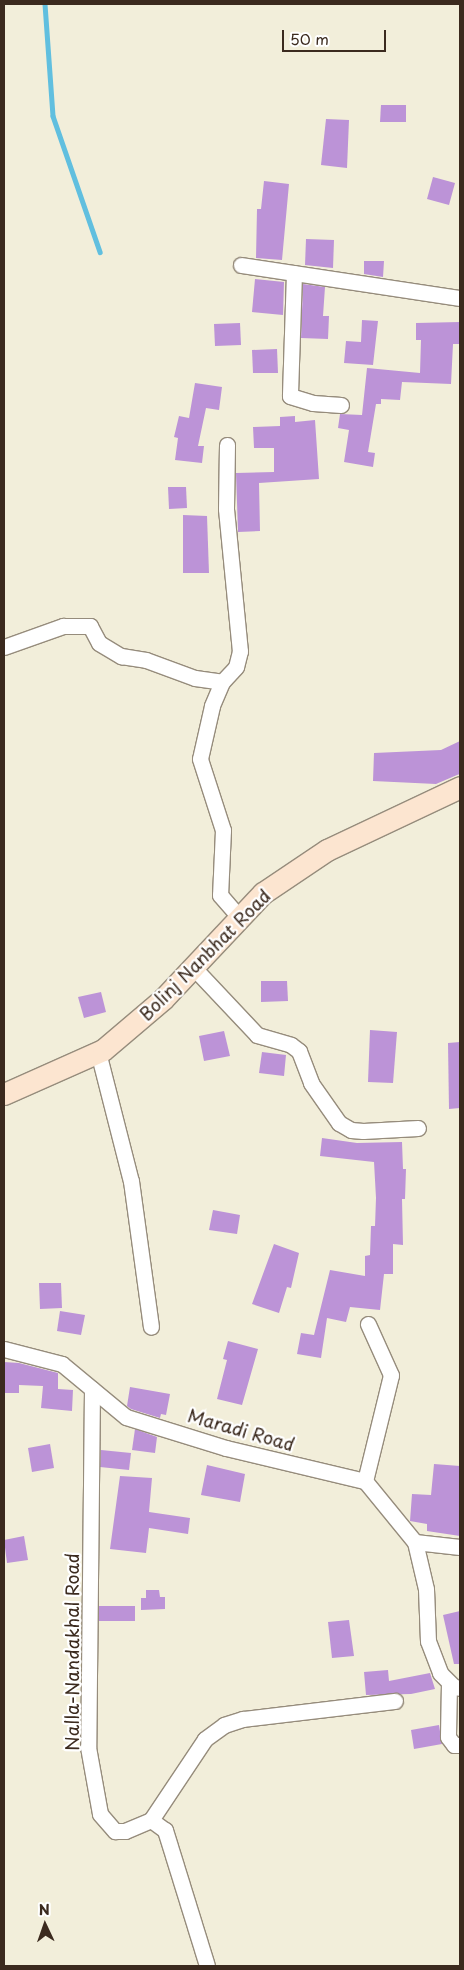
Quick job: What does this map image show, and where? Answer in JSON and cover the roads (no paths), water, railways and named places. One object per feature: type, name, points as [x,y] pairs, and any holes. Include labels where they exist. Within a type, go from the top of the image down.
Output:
[{"type":"street","points":[[241,265],[460,298]]},
{"type":"street","points":[[294,273],[290,396],[313,403],[341,405]]},
{"type":"street","points":[[227,445],[226,508],[240,651],[236,667],[222,682],[212,706],[200,759],[223,830],[220,894],[239,917]]},
{"type":"street","points":[[4,647],[63,626],[90,626],[99,643],[121,656],[146,660],[195,678],[222,682]]},
{"type":"street","name":"Bolinj Nanbhat Road","points":[[4,1094],[98,1052],[137,1022],[193,967],[263,893],[327,850],[460,787]]},
{"type":"street","points":[[193,967],[257,1035],[291,1045],[299,1051],[311,1083],[339,1123],[351,1130],[363,1131],[418,1128]]},
{"type":"street","points":[[98,1052],[131,1180],[151,1327]]},
{"type":"street","points":[[368,1324],[391,1375],[364,1481],[415,1542],[426,1589],[428,1641],[440,1673],[455,1686],[448,1737],[454,1745],[460,1745]]},
{"type":"street","name":"Maradi Road","points":[[4,1349],[62,1364],[126,1417],[226,1448],[364,1481]]},
{"type":"street","name":"Nalla-Nandakhal Road","points":[[92,1389],[88,1747],[100,1814],[115,1831],[125,1831],[151,1820]]},
{"type":"street","points":[[415,1542],[460,1547]]},
{"type":"street","points":[[208,1966],[165,1830],[151,1820],[205,1739],[224,1725],[243,1719],[396,1702]]},
{"type":"waterway","points":[[45,4],[53,116],[100,252]]}]
